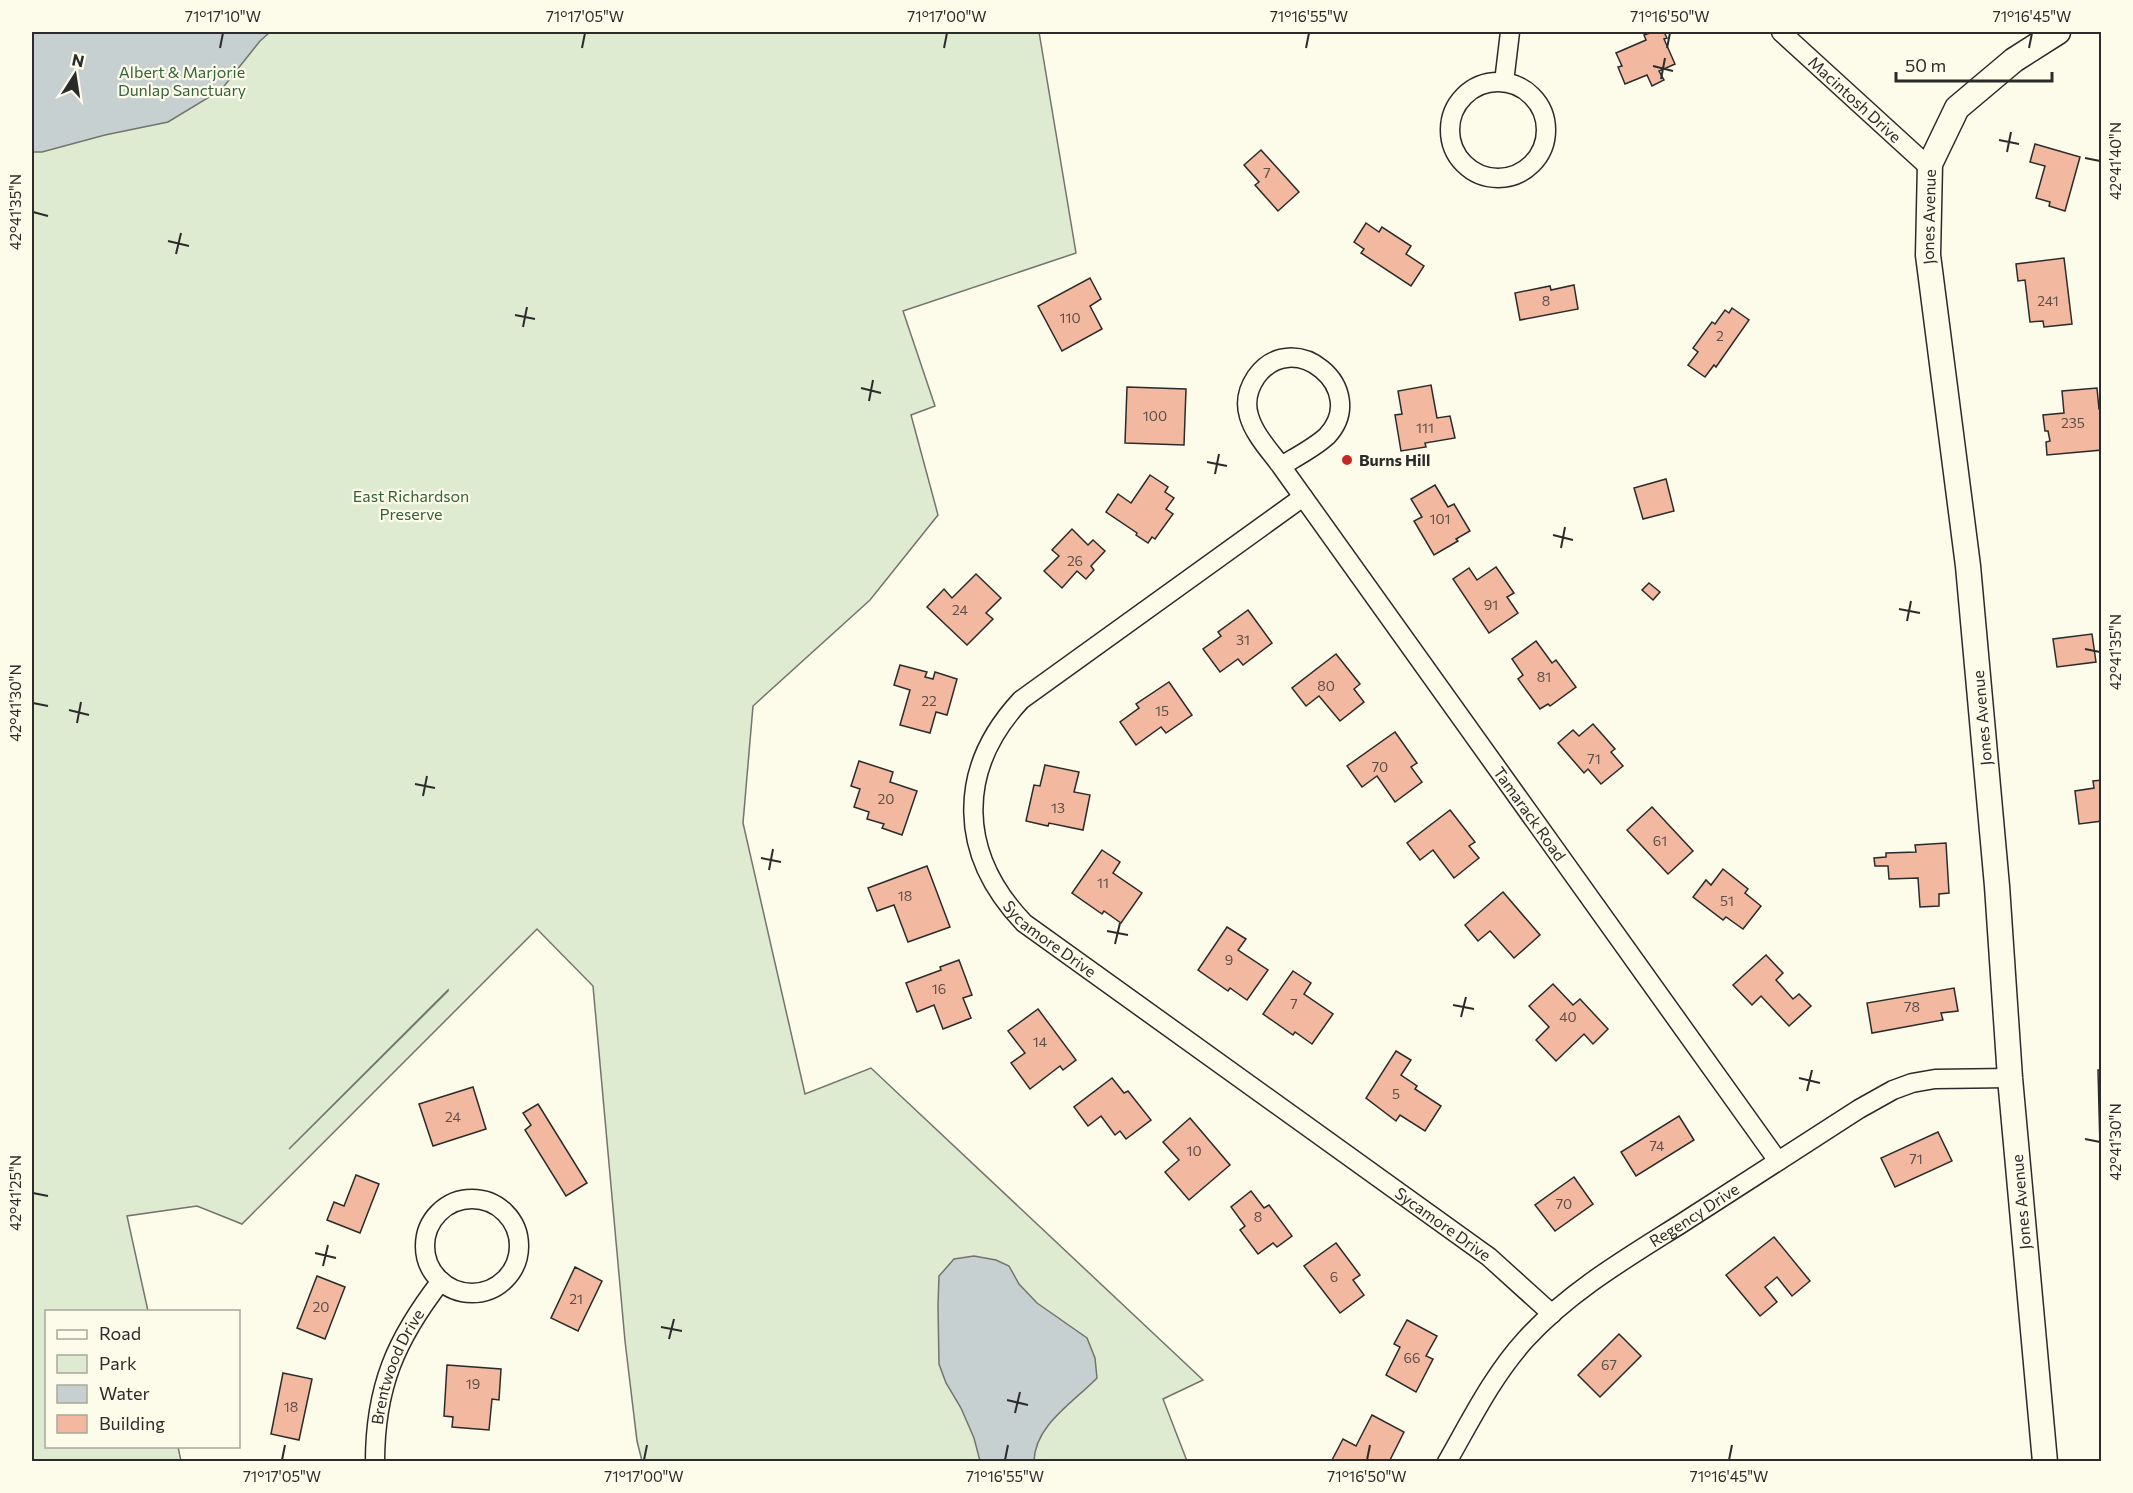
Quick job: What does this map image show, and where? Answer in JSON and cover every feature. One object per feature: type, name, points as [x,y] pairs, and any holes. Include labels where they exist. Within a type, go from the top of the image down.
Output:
[{"type":"street","points":[[1504,82],[1510,32]]},
{"type":"street","name":"Macintosh Drive","points":[[1780,32],[1930,168]]},
{"type":"street","name":"Jones Avenue","points":[[2045,1461],[2010,1078],[1997,886],[1969,578],[1928,255],[1930,164],[1957,108],[2014,60],[2058,32]]},
{"type":"street","points":[[1489,82],[1504,82],[1520,87],[1534,97],[1543,112],[1546,128],[1544,145],[1536,160],[1524,171],[1508,177],[1492,178],[1477,174],[1464,165],[1455,153],[1450,139],[1450,124],[1454,109],[1462,97],[1475,87],[1489,82]]},
{"type":"street","name":"Tamarack Road","points":[[1281,466],[1328,434],[1337,418],[1339,408],[1337,389],[1327,373],[1302,359],[1292,358],[1274,362],[1258,374],[1249,391],[1247,410],[1250,419],[1281,466],[1303,497],[1778,1161]]},
{"type":"street","name":"Sycamore Drive","points":[[1303,497],[1021,700],[1007,715],[985,751],[976,781],[974,812],[980,853],[997,891],[1024,923],[1489,1257],[1552,1314]]},
{"type":"street","name":"Regency Drive","points":[[1447,1461],[1503,1367],[1526,1339],[1552,1314],[1611,1268],[1859,1109],[1893,1090],[1912,1083],[1935,1079],[2010,1078]]},
{"type":"street","points":[[462,1201],[482,1201],[500,1209],[514,1224],[519,1244],[516,1263],[505,1280],[478,1293],[458,1291],[441,1281],[429,1264],[425,1244],[436,1216],[444,1209],[462,1201]]},
{"type":"street","name":"Brentwood Drive","points":[[375,1461],[378,1415],[388,1372],[418,1310],[441,1281]]},
{"type":"green space","name":"East Richardson Preserve","points":[[32,32],[1039,32],[1076,253],[903,311],[935,406],[911,415],[938,515],[870,600],[753,706],[743,823],[805,1094],[871,1068],[1203,1380],[1163,1399],[1187,1461],[642,1461],[637,1441],[625,1341],[593,986],[537,929],[242,1224],[197,1206],[127,1216],[148,1310],[45,1310],[45,1448],[178,1448],[181,1461],[32,1461]],"holes":[[[448,990],[448,991],[289,1149]]]},
{"type":"water","name":"Albert & Marjorie Dunlap Sanctuary","points":[[32,32],[270,32],[260,41],[221,90],[168,122],[105,135],[42,152],[32,152]]},
{"type":"water","points":[[974,1256],[996,1260],[1009,1266],[1019,1284],[1037,1303],[1087,1338],[1095,1358],[1097,1378],[1048,1425],[1036,1448],[1034,1461],[980,1461],[974,1438],[939,1364],[939,1276],[954,1259]]},
{"type":"building","points":[[1664,32],[1667,38],[1664,39],[1675,64],[1659,71],[1664,80],[1652,86],[1647,75],[1625,84],[1618,67],[1622,66],[1616,53],[1646,40],[1644,35]]},
{"type":"building","points":[[2035,144],[2080,157],[2065,211],[2049,206],[2050,202],[2036,198],[2045,166],[2030,162]]},
{"type":"building","points":[[1261,150],[1299,192],[1278,211],[1255,185],[1259,182],[1244,165]]},
{"type":"building","points":[[1366,223],[1379,232],[1382,227],[1411,246],[1406,254],[1424,266],[1411,286],[1361,253],[1364,249],[1354,242]]},
{"type":"building","points":[[2064,258],[2072,324],[2044,327],[2043,321],[2030,322],[2025,280],[2018,281],[2016,264]]},
{"type":"building","points":[[1090,278],[1101,299],[1090,306],[1102,329],[1062,351],[1038,306]]},
{"type":"building","points":[[1574,285],[1578,309],[1520,320],[1515,293],[1550,286],[1551,290]]},
{"type":"building","points":[[1732,308],[1749,320],[1716,367],[1714,365],[1705,377],[1688,365],[1698,352],[1693,348],[1712,322],[1715,324],[1725,310],[1729,313]]},
{"type":"building","points":[[1431,385],[1437,418],[1450,416],[1455,438],[1425,443],[1426,447],[1401,451],[1395,415],[1402,414],[1398,391]]},
{"type":"building","points":[[1127,387],[1186,389],[1184,445],[1125,443]]},
{"type":"building","points":[[2097,388],[2099,409],[2102,409],[2102,450],[2047,455],[2046,442],[2050,441],[2048,431],[2045,431],[2043,415],[2064,413],[2062,391]]},
{"type":"building","points":[[1150,475],[1168,487],[1165,492],[1174,498],[1166,509],[1173,514],[1155,539],[1152,537],[1148,543],[1106,512],[1118,494],[1131,503]]},
{"type":"building","points":[[1666,479],[1674,511],[1643,519],[1634,488]]},
{"type":"building","points":[[1435,485],[1448,507],[1454,504],[1470,531],[1434,555],[1414,521],[1422,517],[1411,499]]},
{"type":"building","points":[[1072,529],[1088,545],[1093,540],[1105,551],[1091,566],[1094,570],[1086,579],[1077,571],[1062,588],[1044,571],[1059,556],[1052,550]]},
{"type":"building","points":[[1496,567],[1514,593],[1507,597],[1518,613],[1489,633],[1453,579],[1469,568],[1477,580]]},
{"type":"building","points":[[976,574],[1001,598],[986,613],[993,619],[967,645],[927,607],[944,589],[952,598]]},
{"type":"building","points":[[1649,583],[1660,592],[1653,600],[1642,590]]},
{"type":"building","points":[[1248,610],[1272,643],[1243,665],[1238,659],[1220,672],[1203,649],[1221,636],[1218,632]]},
{"type":"building","points":[[2092,634],[2096,662],[2057,667],[2053,639]]},
{"type":"building","points":[[1536,641],[1552,663],[1556,660],[1576,687],[1550,706],[1548,704],[1540,709],[1518,679],[1523,675],[1512,659]]},
{"type":"building","points":[[1336,654],[1360,684],[1354,689],[1364,702],[1340,721],[1319,696],[1306,706],[1292,688]]},
{"type":"building","points":[[900,665],[927,672],[925,677],[933,679],[935,672],[957,679],[947,715],[936,712],[930,733],[900,725],[910,690],[894,685]]},
{"type":"building","points":[[1169,682],[1192,715],[1166,733],[1161,727],[1136,745],[1120,722],[1139,708],[1136,704]]},
{"type":"building","points":[[1593,724],[1615,749],[1611,752],[1623,766],[1601,784],[1588,769],[1584,773],[1558,743],[1573,730],[1579,736]]},
{"type":"building","points":[[1395,732],[1417,763],[1411,767],[1422,782],[1395,802],[1377,776],[1362,787],[1347,766]]},
{"type":"building","points":[[859,761],[893,772],[890,782],[917,791],[902,835],[882,828],[884,824],[867,819],[869,812],[854,807],[860,789],[851,786]]},
{"type":"building","points":[[1045,765],[1079,772],[1074,792],[1090,795],[1083,830],[1026,821],[1034,785],[1040,786]]},
{"type":"building","points":[[2102,780],[2102,821],[2079,824],[2075,791],[2094,788],[2093,781]]},
{"type":"building","points":[[1652,807],[1693,851],[1668,874],[1627,830]]},
{"type":"building","points":[[1450,810],[1475,842],[1469,846],[1479,858],[1454,878],[1433,850],[1420,860],[1407,843]]},
{"type":"building","points":[[1946,843],[1949,893],[1939,894],[1939,906],[1920,907],[1918,878],[1889,879],[1888,866],[1875,866],[1874,858],[1886,857],[1886,853],[1916,852],[1915,845]]},
{"type":"building","points":[[1102,850],[1120,862],[1113,873],[1142,893],[1121,923],[1104,911],[1102,914],[1072,893]]},
{"type":"building","points":[[927,866],[950,927],[908,942],[894,905],[877,911],[868,888]]},
{"type":"building","points":[[1723,869],[1748,889],[1745,893],[1761,906],[1743,929],[1726,917],[1723,920],[1693,897],[1706,880],[1711,885]]},
{"type":"building","points":[[1503,892],[1540,935],[1514,958],[1490,931],[1478,941],[1465,925]]},
{"type":"building","points":[[1227,927],[1246,939],[1238,950],[1268,970],[1247,1000],[1230,988],[1228,991],[1198,970]]},
{"type":"building","points":[[1766,955],[1783,973],[1776,980],[1793,999],[1799,994],[1811,1006],[1789,1026],[1761,996],[1752,1005],[1733,985]]},
{"type":"building","points":[[959,960],[972,995],[963,998],[971,1018],[943,1029],[934,1005],[917,1012],[906,983],[941,970],[940,967]]},
{"type":"building","points":[[1293,971],[1311,983],[1304,994],[1333,1014],[1312,1044],[1295,1032],[1293,1035],[1263,1014]]},
{"type":"building","points":[[1553,984],[1573,1005],[1580,999],[1608,1029],[1593,1044],[1584,1034],[1556,1061],[1536,1040],[1549,1027],[1529,1006]]},
{"type":"building","points":[[1954,988],[1958,1011],[1941,1013],[1943,1020],[1872,1033],[1867,1003]]},
{"type":"building","points":[[1038,1009],[1076,1060],[1063,1070],[1060,1066],[1030,1089],[1011,1063],[1025,1053],[1008,1031]]},
{"type":"building","points":[[1396,1051],[1411,1060],[1401,1075],[1417,1086],[1415,1089],[1441,1106],[1425,1131],[1400,1115],[1396,1121],[1366,1098]]},
{"type":"building","points":[[2098,1070],[2102,1070],[2102,1147],[2100,1147]]},
{"type":"building","points":[[1112,1078],[1124,1093],[1128,1091],[1151,1120],[1126,1139],[1120,1131],[1115,1135],[1101,1116],[1088,1126],[1074,1107]]},
{"type":"building","points":[[473,1087],[486,1129],[433,1146],[419,1104]]},
{"type":"building","points":[[538,1104],[587,1183],[566,1196],[525,1130],[531,1125],[523,1113]]},
{"type":"building","points":[[1679,1116],[1694,1140],[1636,1176],[1621,1152]]},
{"type":"building","points":[[1190,1118],[1230,1165],[1189,1200],[1165,1172],[1179,1160],[1163,1142]]},
{"type":"building","points":[[1938,1132],[1952,1161],[1895,1187],[1881,1158]]},
{"type":"building","points":[[356,1175],[379,1184],[360,1233],[327,1220],[334,1202],[344,1206]]},
{"type":"building","points":[[1574,1177],[1593,1204],[1555,1231],[1535,1205]]},
{"type":"building","points":[[1251,1191],[1264,1208],[1269,1205],[1292,1236],[1277,1247],[1273,1243],[1258,1254],[1240,1230],[1245,1226],[1231,1207]]},
{"type":"building","points":[[1774,1237],[1810,1281],[1792,1296],[1777,1277],[1765,1287],[1777,1302],[1760,1316],[1726,1275]]},
{"type":"building","points":[[1336,1243],[1360,1275],[1353,1280],[1364,1295],[1340,1313],[1304,1266]]},
{"type":"building","points":[[575,1267],[602,1281],[578,1331],[551,1318]]},
{"type":"building","points":[[317,1276],[345,1287],[325,1339],[297,1328]]},
{"type":"building","points":[[1407,1320],[1437,1336],[1426,1356],[1433,1359],[1416,1392],[1386,1375],[1400,1347],[1394,1344]]},
{"type":"building","points":[[1619,1334],[1641,1356],[1600,1397],[1578,1375]]},
{"type":"building","points":[[447,1365],[501,1369],[499,1400],[492,1399],[489,1430],[452,1427],[453,1417],[444,1416]]},
{"type":"building","points":[[283,1373],[312,1379],[299,1440],[271,1434]]},
{"type":"building","points":[[1372,1415],[1404,1432],[1389,1462],[1331,1462],[1343,1439],[1356,1446]]},
{"type":"place","name":"Burns Hill","points":[[1347,460]]}]
